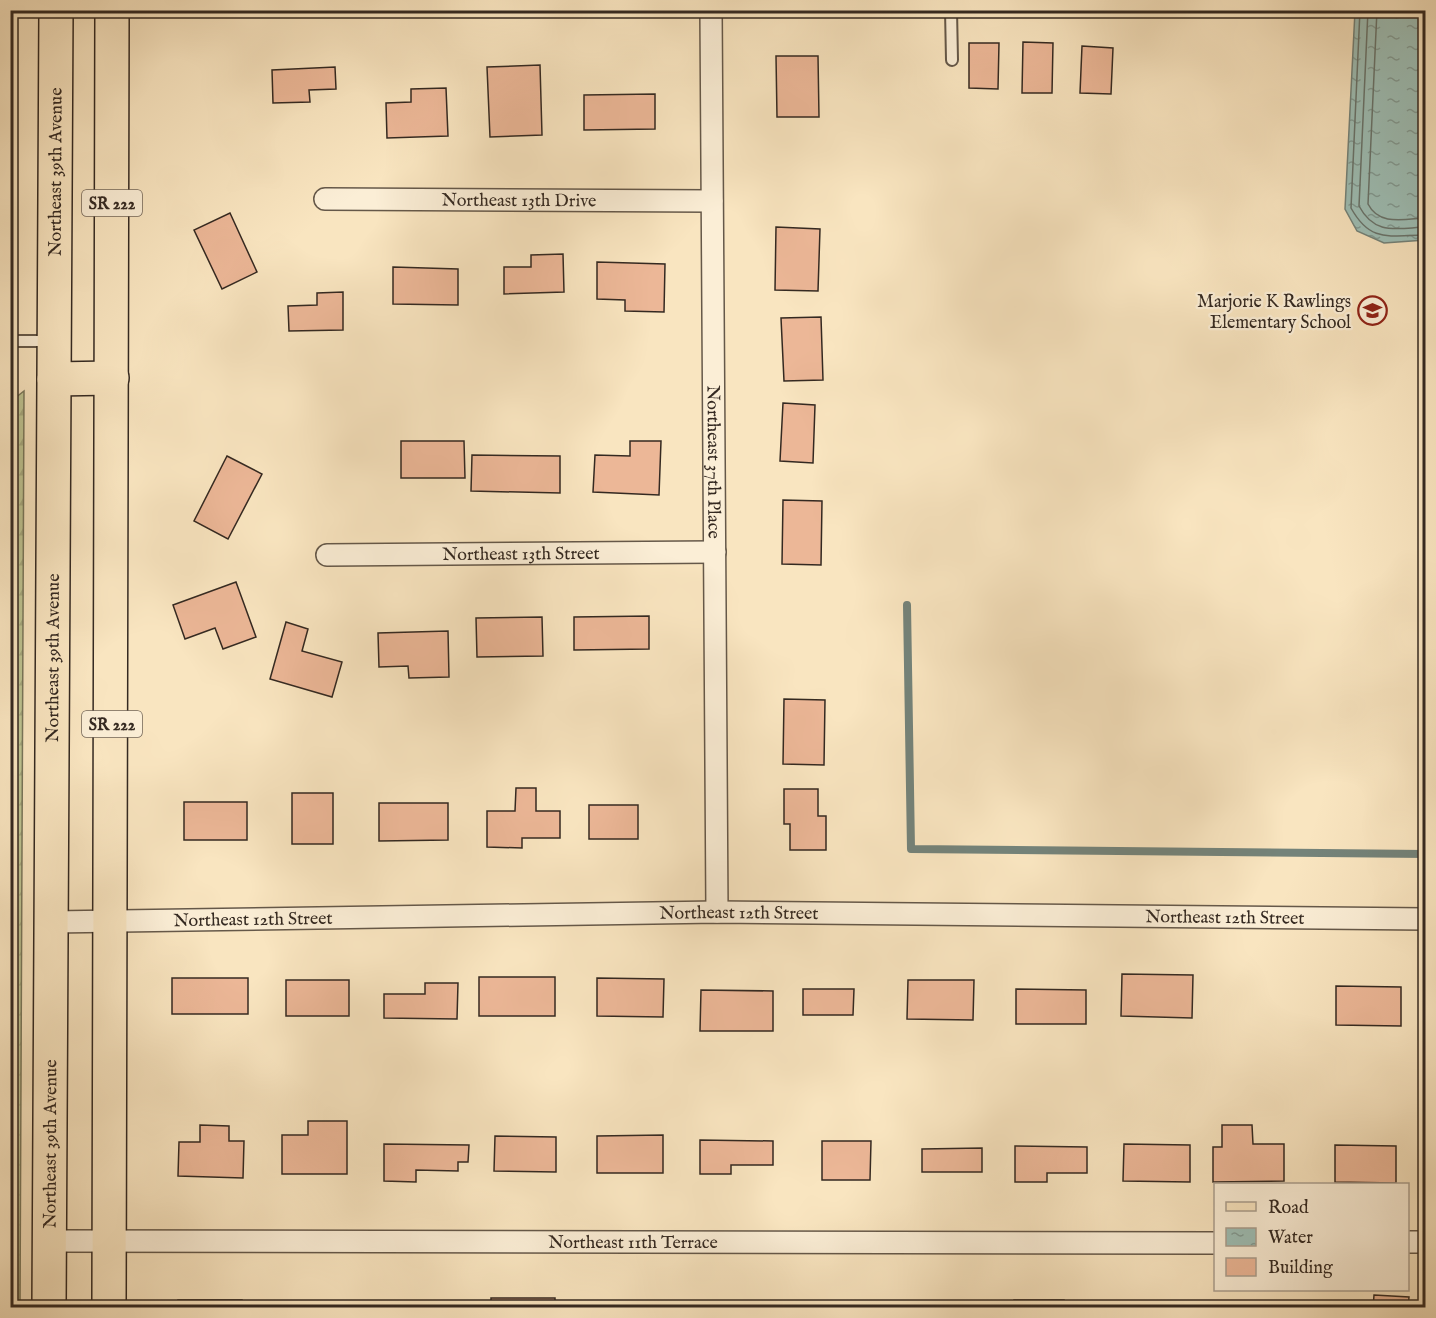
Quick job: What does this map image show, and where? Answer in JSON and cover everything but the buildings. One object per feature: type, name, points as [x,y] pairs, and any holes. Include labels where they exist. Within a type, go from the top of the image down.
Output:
[{"type":"main road","name":"Northeast 39th Avenue","points":[[49,1308],[56,10]]},
{"type":"main road","name":"SR 222","points":[[109,1308],[112,921],[112,10]]},
{"type":"main road","points":[[54,379],[112,378]]},
{"type":"street","name":"Northeast 37th Place","points":[[711,10],[717,912]]},
{"type":"street","name":"Northeast 13th Drive","points":[[325,199],[712,201]]},
{"type":"street","name":"Northeast 13th Street","points":[[327,555],[715,552]]},
{"type":"street","name":"Northeast 12th Street","points":[[52,922],[717,912],[1425,919]]},
{"type":"street","name":"Northeast 11th Terrace","points":[[49,1241],[1214,1243]]},
{"type":"street","points":[[1409,1242],[1425,1242]]},
{"type":"lane","points":[[951,10],[952,60]]},
{"type":"lane","points":[[10,340],[54,341]]},
{"type":"green space","points":[[24,391],[20,1307],[11,1308],[10,402]]},
{"type":"water","points":[[1355,11],[1425,11],[1425,240],[1384,243],[1357,231],[1345,209]]},
{"type":"waterway","points":[[907,605],[911,849],[1426,854]]},
{"type":"place","name":"Marjorie K Rawlings Elementary School","points":[[1372,311]]}]
